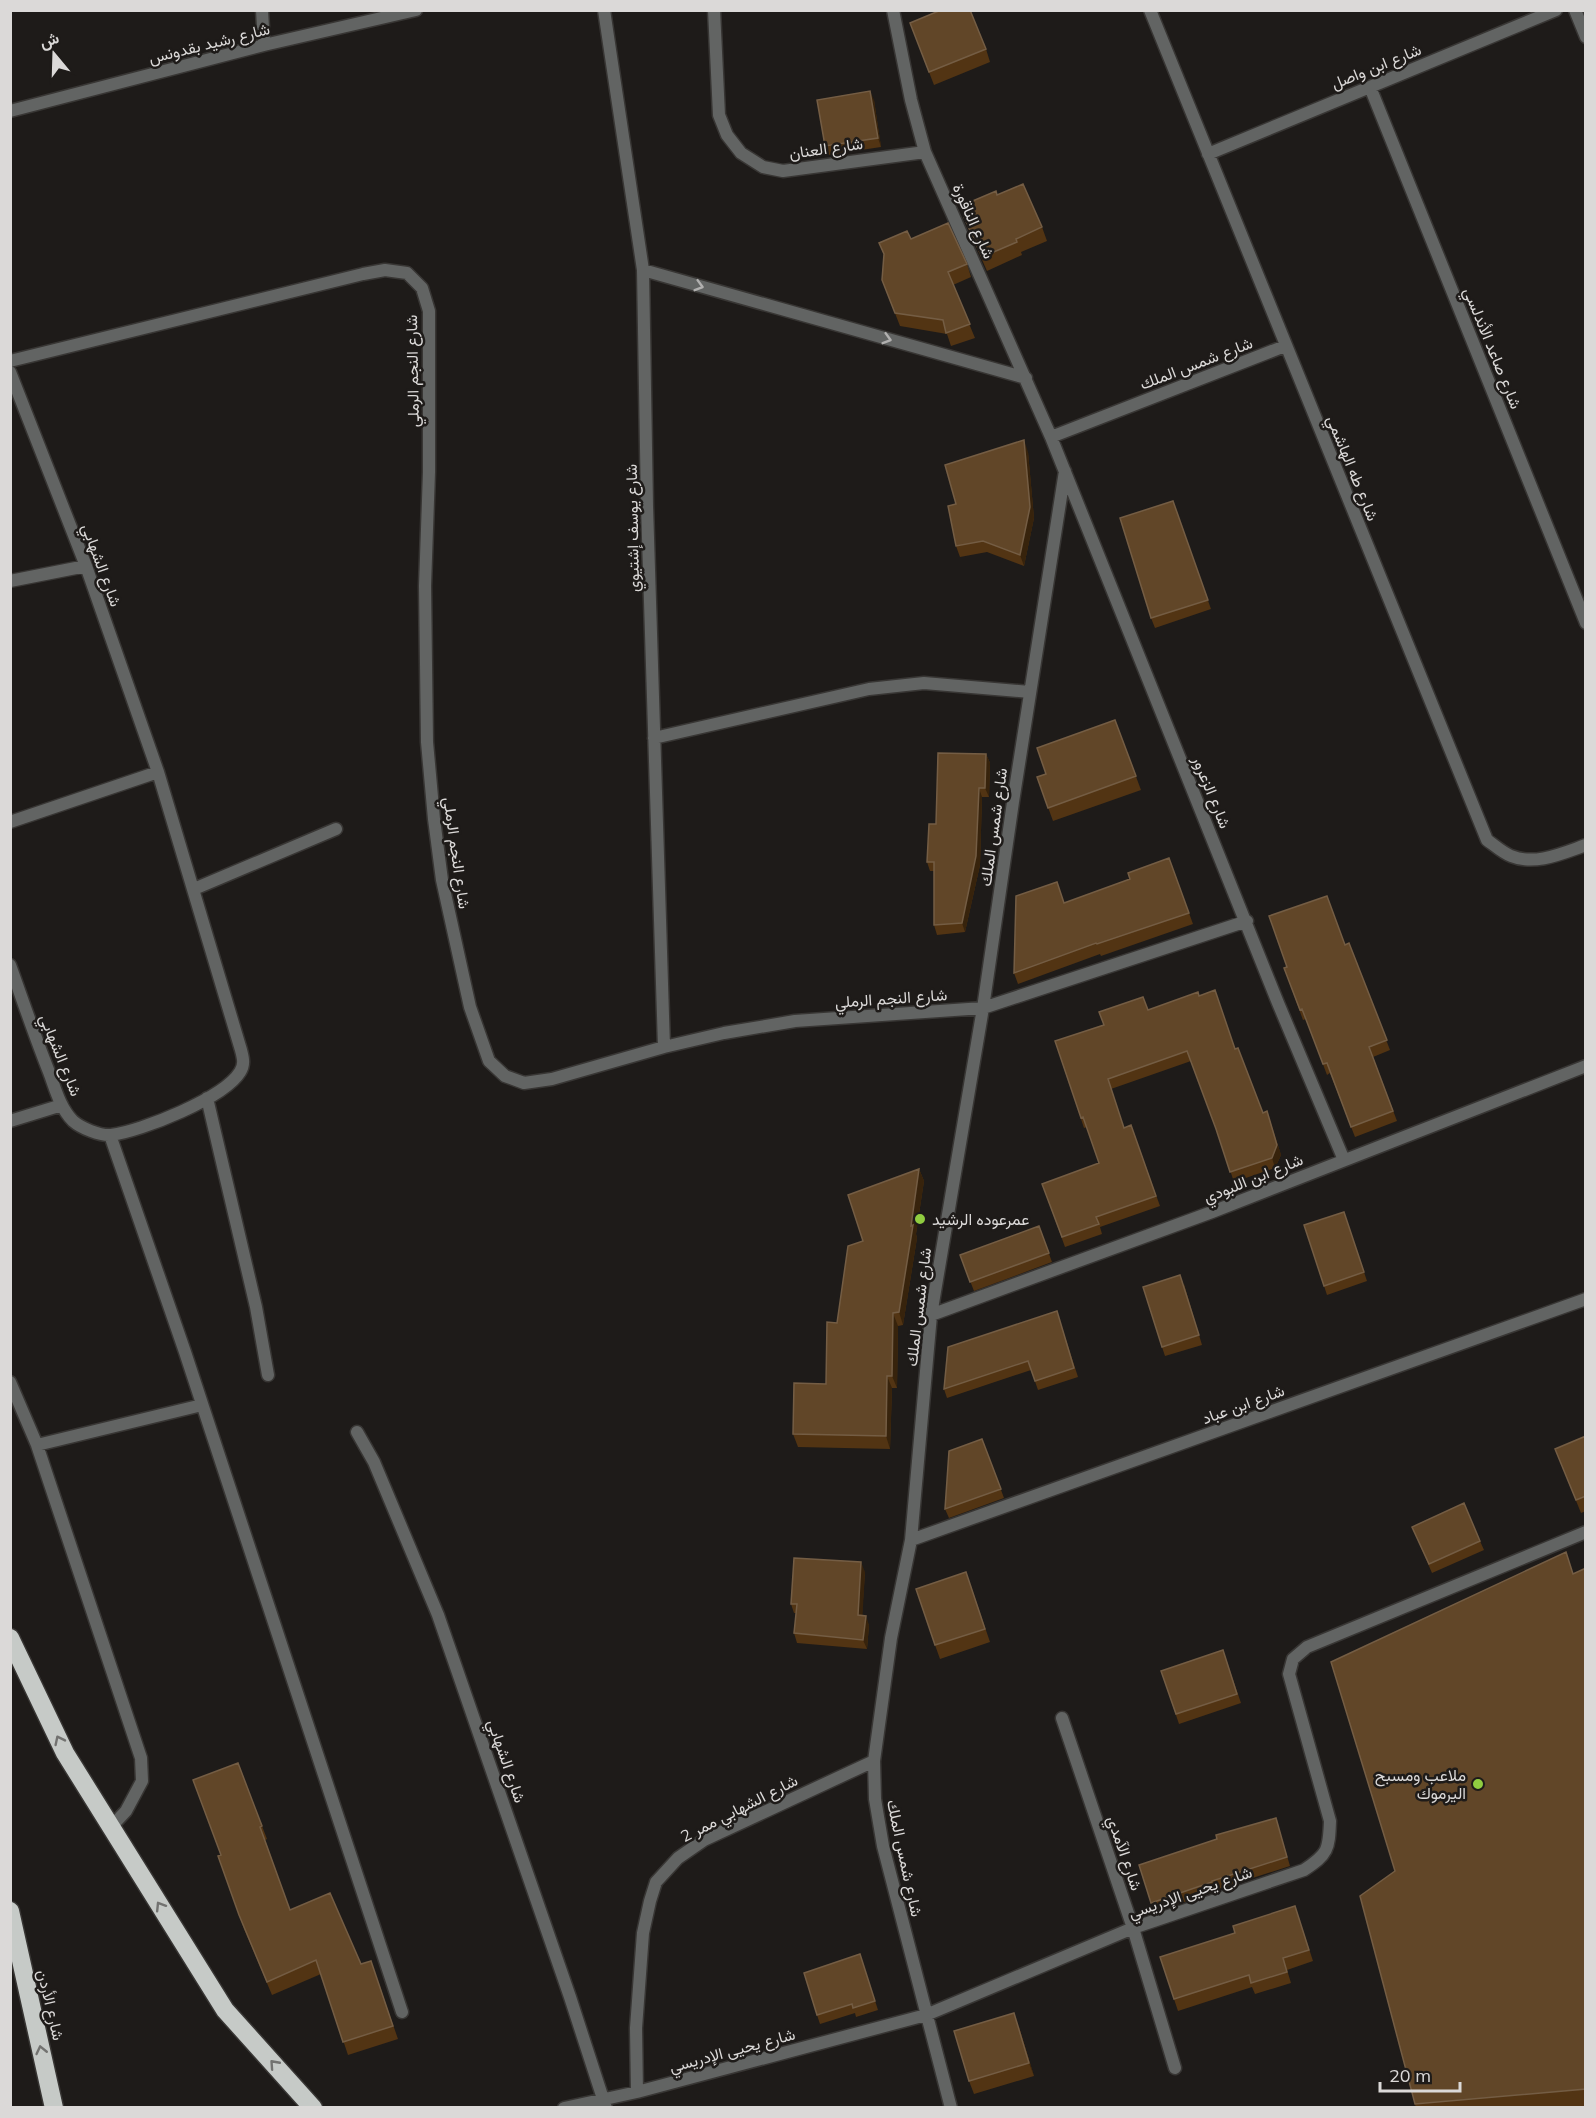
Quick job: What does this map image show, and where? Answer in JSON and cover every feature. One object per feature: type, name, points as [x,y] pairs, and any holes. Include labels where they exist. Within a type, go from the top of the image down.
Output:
[{"type":"highway","points":[[10,1638],[65,1753],[225,2010],[313,2108]]},
{"type":"highway","name":"شارع الأردن","points":[[10,1911],[54,2108]]},
{"type":"street","points":[[262,10],[264,45]]},
{"type":"street","name":"شارع رشيد بقدونس","points":[[10,111],[264,45],[416,10]]},
{"type":"street","name":"شارع يوسف إشتيوي","points":[[604,10],[643,270],[664,1047]]},
{"type":"street","name":"شارع العنان","points":[[714,10],[719,115],[727,135],[741,153],[763,167],[783,171],[925,152]]},
{"type":"street","name":"شارع الناقورة","points":[[893,10],[911,100],[925,152],[1051,437]]},
{"type":"street","name":"شارع طه الهاشمي","points":[[1150,10],[1487,840],[1511,856],[1535,860],[1586,845]]},
{"type":"street","name":"شارع ابن واصل","points":[[1208,154],[1556,10]]},
{"type":"street","points":[[1575,10],[1586,37]]},
{"type":"street","name":"شارع صاعد الأندلسي","points":[[1370,87],[1586,623]]},
{"type":"street","name":"شارع النجم الرملي","points":[[10,361],[385,270],[407,273],[422,288],[429,311],[429,472],[425,586],[427,742],[442,880],[470,1007],[489,1061],[505,1076],[524,1083],[552,1079],[664,1047],[724,1033],[795,1021],[983,1008],[1246,921]]},
{"type":"street","points":[[643,270],[1026,378]]},
{"type":"street","name":"شارع شمس الملك","points":[[1051,437],[1285,346]]},
{"type":"street","name":"شارع الشهابي","points":[[10,372],[86,566],[158,772],[244,1062],[241,1070],[233,1081],[167,1119],[110,1135],[82,1126],[73,1120],[62,1105],[10,965]]},
{"type":"street","name":"شارع الزعرور","points":[[1051,437],[1278,1003],[1344,1160]]},
{"type":"street","name":"شارع شمس الملك","points":[[951,2108],[883,1845],[875,1799],[874,1761],[891,1638],[911,1540],[931,1315],[983,1008],[1065,471]]},
{"type":"street","points":[[10,582],[86,566]]},
{"type":"street","points":[[654,738],[869,689],[924,683],[1030,692]]},
{"type":"street","points":[[10,822],[158,772]]},
{"type":"street","points":[[194,889],[336,829]]},
{"type":"street","name":"شارع ابن اللبودي","points":[[931,1315],[1212,1212],[1586,1066]]},
{"type":"street","points":[[207,1098],[256,1307],[268,1375]]},
{"type":"street","points":[[10,1121],[62,1105]]},
{"type":"street","points":[[110,1135],[202,1405],[402,2012]]},
{"type":"street","name":"شارع ابن عباد","points":[[911,1540],[1586,1299]]},
{"type":"street","points":[[10,1382],[37,1445],[141,1758],[142,1781],[126,1810],[111,1827]]},
{"type":"street","points":[[37,1445],[202,1405]]},
{"type":"street","name":"شارع الشهابي","points":[[357,1432],[379,1472],[438,1615],[570,1997],[604,2103]]},
{"type":"street","name":"شارع يحيى الإدريسي","points":[[564,2108],[604,2103],[637,2092],[926,2015],[1133,1928],[1304,1870],[1322,1858],[1329,1843],[1330,1821],[1289,1674],[1293,1659],[1307,1647],[1586,1532]]},
{"type":"street","name":"شارع الآمدي","points":[[1062,1718],[1133,1928],[1175,2068]]},
{"type":"street","name":"شارع الشهابي ممر 2","points":[[637,2092],[636,2028],[643,1933],[656,1882],[678,1858],[704,1840],[874,1761]]},
{"type":"building","points":[[941,10],[970,10],[986,49],[929,72],[910,23]]},
{"type":"building","points":[[870,91],[878,138],[825,146],[817,100]]},
{"type":"building","points":[[1023,184],[1042,227],[1016,239],[1017,242],[982,257],[961,206],[996,191],[997,195]]},
{"type":"building","points":[[948,223],[967,264],[948,272],[970,324],[946,333],[943,320],[895,313],[882,280],[884,254],[879,243],[907,231],[911,239]]},
{"type":"building","points":[[1024,440],[1030,507],[1020,555],[983,541],[956,546],[948,506],[956,504],[945,465]]},
{"type":"building","points":[[1173,501],[1208,600],[1151,618],[1120,518]]},
{"type":"building","points":[[1115,720],[1136,776],[1048,808],[1037,777],[1046,774],[1037,748]]},
{"type":"building","points":[[938,753],[986,754],[985,788],[979,788],[976,856],[962,923],[934,925],[934,862],[927,862],[929,824],[936,824]]},
{"type":"building","points":[[1169,858],[1189,913],[1014,973],[1016,896],[1057,882],[1064,903],[1130,879],[1128,873]]},
{"type":"building","points":[[1327,896],[1345,945],[1349,943],[1387,1040],[1369,1047],[1393,1111],[1351,1127],[1327,1063],[1323,1064],[1302,1009],[1300,1010],[1284,968],[1287,967],[1269,916]]},
{"type":"building","points":[[1215,990],[1235,1049],[1238,1048],[1263,1113],[1267,1111],[1277,1145],[1272,1158],[1230,1172],[1187,1051],[1108,1079],[1124,1128],[1131,1125],[1156,1196],[1096,1217],[1099,1224],[1062,1237],[1042,1184],[1099,1163],[1055,1041],[1104,1025],[1099,1012],[1143,997],[1148,1010],[1198,992],[1199,996]]},
{"type":"building","points":[[919,1169],[911,1226],[913,1225],[899,1312],[893,1313],[892,1376],[887,1376],[886,1436],[793,1434],[794,1383],[826,1384],[827,1322],[837,1323],[848,1246],[863,1241],[848,1195]]},
{"type":"building","points":[[1344,1212],[1364,1272],[1324,1286],[1304,1225]]},
{"type":"building","points":[[1039,1226],[1049,1253],[970,1282],[960,1255]]},
{"type":"building","points":[[1180,1275],[1199,1335],[1162,1347],[1143,1287]]},
{"type":"building","points":[[1057,1311],[1074,1368],[1035,1381],[1028,1361],[944,1389],[948,1347]]},
{"type":"building","points":[[1586,1436],[1586,1496],[1576,1500],[1555,1449]]},
{"type":"building","points":[[982,1439],[1001,1489],[945,1509],[949,1451]]},
{"type":"building","points":[[1464,1503],[1480,1541],[1429,1564],[1412,1527]]},
{"type":"building","name":"ملاعب ومسبح اليرموك","points":[[1566,1552],[1573,1574],[1586,1568],[1586,2089],[1415,2104],[1360,1896],[1395,1871],[1331,1662]]},
{"type":"building","points":[[794,1558],[861,1562],[858,1615],[866,1616],[863,1640],[794,1633],[797,1604],[791,1604]]},
{"type":"building","points":[[966,1572],[985,1629],[935,1645],[916,1589]]},
{"type":"building","points":[[1223,1650],[1237,1694],[1176,1714],[1161,1671]]},
{"type":"building","points":[[238,1763],[290,1910],[330,1893],[361,1964],[371,1961],[393,2026],[343,2042],[316,1960],[267,1982],[239,1915],[218,1856],[221,1855],[193,1780]]},
{"type":"building","points":[[1276,1818],[1287,1857],[1151,1903],[1139,1865],[1217,1839],[1216,1835]]},
{"type":"building","points":[[1295,1906],[1309,1950],[1283,1958],[1287,1972],[1251,1983],[1249,1975],[1174,1999],[1160,1957],[1235,1933],[1233,1926]]},
{"type":"building","points":[[860,1954],[875,2001],[853,2008],[852,2004],[817,2015],[804,1973]]},
{"type":"building","points":[[1014,2013],[1029,2063],[969,2081],[954,2031]]},
{"type":"place","name":"عمرعوده الرشيد","points":[[920,1219]]},
{"type":"place","name":"ملاعب ومسبح اليرموك","points":[[1478,1784]]}]
